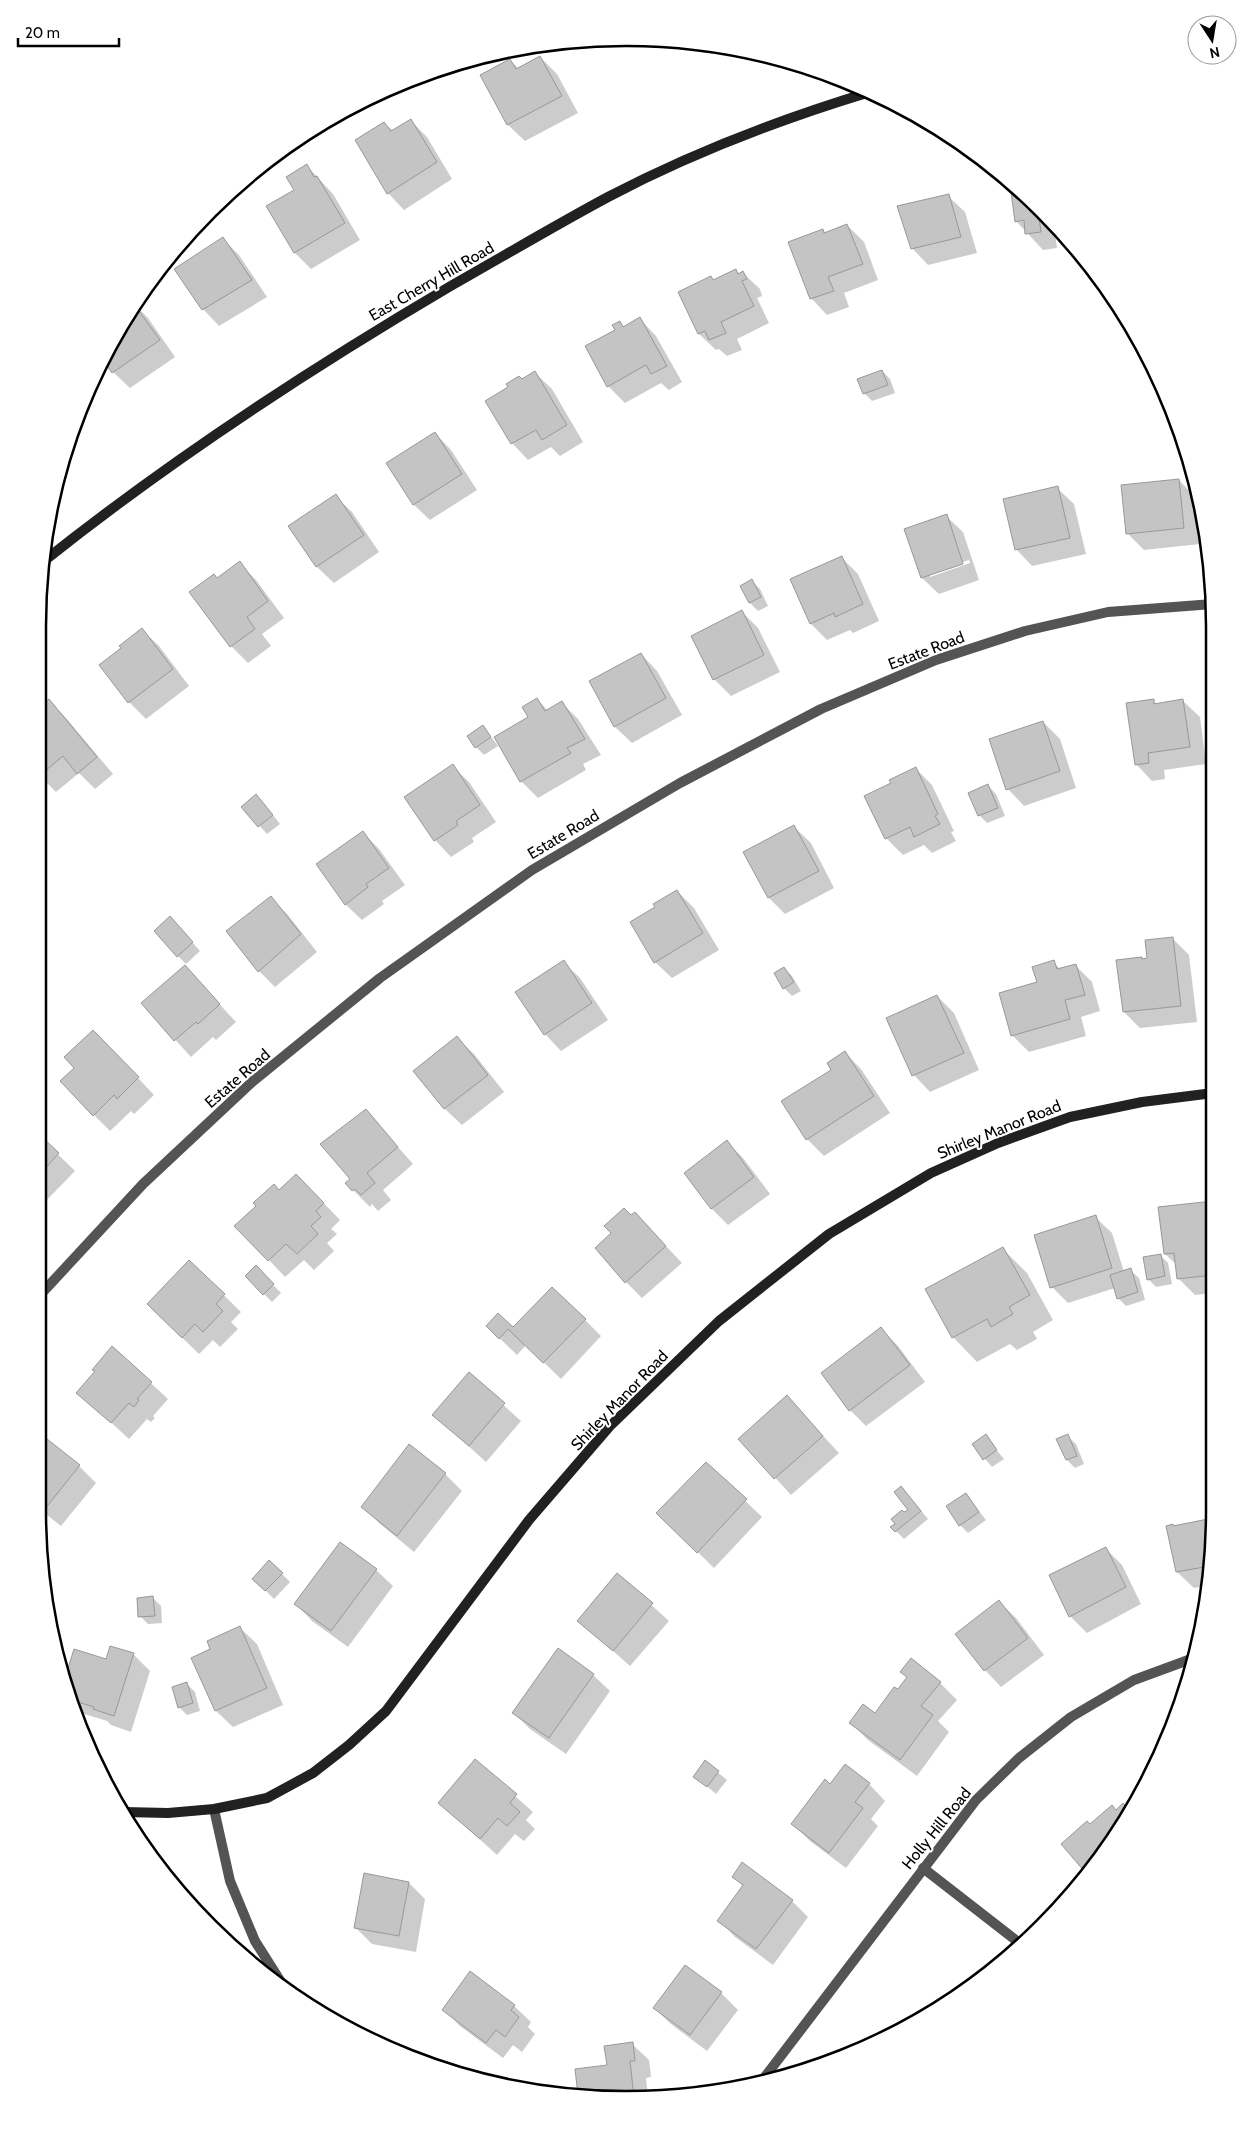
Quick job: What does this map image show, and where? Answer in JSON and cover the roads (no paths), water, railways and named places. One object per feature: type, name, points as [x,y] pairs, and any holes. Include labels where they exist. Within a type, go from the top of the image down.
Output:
[{"type":"street","name":"East Cherry Hill Road","points":[[50,556],[100,516],[230,423],[355,342],[500,258],[609,197],[730,140],[816,108],[859,95]]},
{"type":"street","name":"Estate Road","points":[[46,1290],[143,1184],[252,1082],[380,978],[532,870],[680,783],[821,709],[936,660],[1025,631],[1108,612],[1205,605]]},
{"type":"street","name":"Shirley Manor Road","points":[[131,1812],[168,1813],[214,1809],[267,1798],[313,1773],[349,1745],[380,1717],[529,1520],[610,1426],[719,1321],[829,1234],[931,1173],[998,1143],[1070,1117],[1142,1102],[1206,1093]]},
{"type":"street","name":"Holly Hill Road","points":[[768,2073],[922,1868],[976,1800],[1019,1758],[1071,1717],[1134,1680],[1186,1661]]},
{"type":"street","points":[[214,1809],[230,1881],[255,1941],[275,1972]]},
{"type":"street","points":[[922,1868],[1016,1940]]}]
